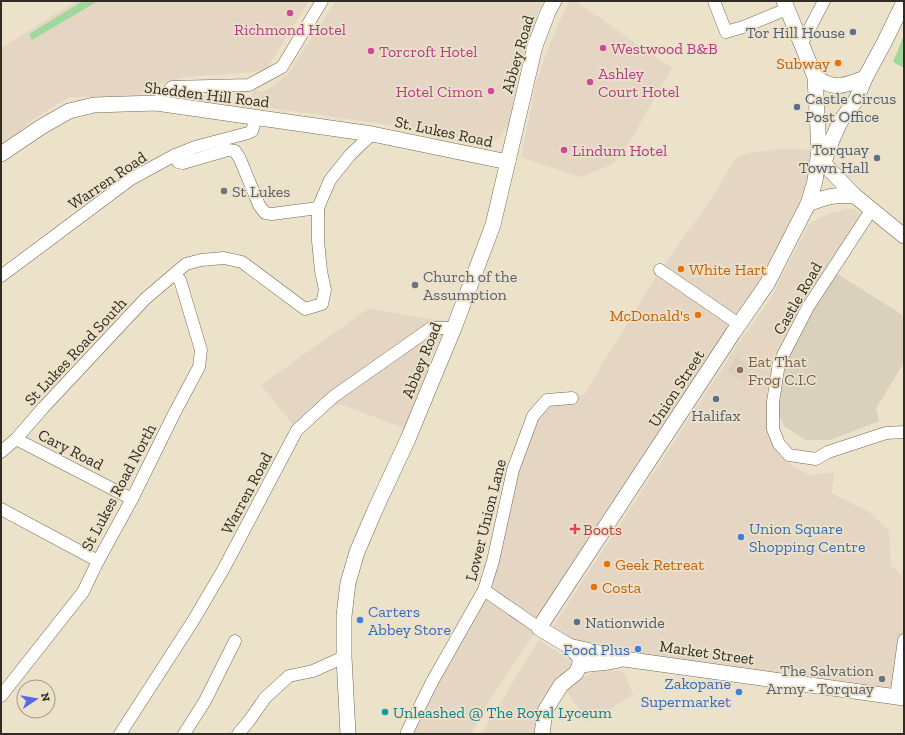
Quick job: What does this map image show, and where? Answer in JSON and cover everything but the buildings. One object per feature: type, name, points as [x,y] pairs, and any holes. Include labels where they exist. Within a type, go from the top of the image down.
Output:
[{"type":"street","points":[[156,103],[172,87],[249,85],[282,67],[322,1]]},
{"type":"street","name":"Abbey Road","points":[[348,734],[344,657],[344,616],[348,583],[358,552],[375,510],[408,439],[454,328],[493,225],[535,46],[548,12],[554,1]]},
{"type":"street","points":[[714,1],[726,32],[743,27],[785,5],[815,77],[823,160],[855,196],[904,236]]},
{"type":"street","points":[[801,46],[824,1]]},
{"type":"street","points":[[823,160],[840,122],[856,100],[865,78],[904,2]]},
{"type":"street","points":[[815,77],[828,85],[842,86],[865,78]]},
{"type":"street","name":"Shedden Hill Road","points":[[1,154],[41,127],[70,111],[94,105],[156,103],[372,134]]},
{"type":"street","name":"Warren Road","points":[[1,276],[131,179],[175,155],[248,133],[252,131],[256,117]]},
{"type":"street","points":[[175,155],[178,162],[183,163],[228,150],[235,151],[240,159],[259,205],[265,212],[272,214],[318,208],[330,180],[350,155],[372,134]]},
{"type":"street","name":"St. Lukes Road","points":[[372,134],[508,162]]},
{"type":"street","name":"Union Street","points":[[539,628],[733,333],[767,284],[808,204],[823,160]]},
{"type":"street","points":[[808,204],[827,196],[855,196]]},
{"type":"street","name":"St Lukes Road South","points":[[1,451],[16,440],[48,403],[145,299],[175,275],[186,264],[201,260],[224,258],[242,262],[305,308],[322,304],[325,290],[321,271],[318,241],[318,208]]},
{"type":"street","name":"Castle Road","points":[[872,209],[808,307],[779,363],[773,402],[773,429],[779,444],[789,455],[816,459],[828,452],[886,433],[904,432]]},
{"type":"street","points":[[660,270],[740,325]]},
{"type":"street","name":"St Lukes Road North","points":[[1,696],[83,592],[132,499],[174,414],[200,367],[202,350],[180,280],[175,275]]},
{"type":"street","name":"Warren Road","points":[[120,734],[193,621],[223,570],[297,430],[333,397],[431,328],[454,328]]},
{"type":"street","name":"Lower Union Lane","points":[[408,734],[407,732],[411,723],[432,682],[484,590],[493,561],[513,470],[533,416],[546,400],[572,398]]},
{"type":"street","name":"Cary Road","points":[[16,440],[132,499]]},
{"type":"street","points":[[1,509],[98,561]]},
{"type":"street","name":"Market Street","points":[[484,590],[539,628],[569,646],[624,659],[900,698]]},
{"type":"street","points":[[900,698],[904,640]]},
{"type":"street","points":[[184,734],[205,701],[235,641]]},
{"type":"street","points":[[542,734],[545,711],[561,685],[576,673],[580,665],[580,657],[569,646]]},
{"type":"street","points":[[238,734],[265,698],[289,676],[313,671],[344,657]]},
{"type":"street","name":"Market Street","points":[[580,665],[624,659]]},
{"type":"shaded area","points":[[76,1],[309,1],[268,67],[255,72],[186,77],[155,85],[135,97],[70,97],[32,120],[15,135],[1,143],[1,48]]},
{"type":"shaded area","points":[[336,1],[543,1],[520,67],[509,123],[500,138],[490,143],[384,124],[249,105],[254,90],[264,92],[287,75]]},
{"type":"shaded area","points":[[569,1],[575,1],[672,68],[625,150],[613,164],[581,177],[521,157],[536,83],[550,43]]},
{"type":"shaded area","points":[[779,149],[819,150],[827,167],[767,284],[488,703],[471,734],[408,734],[484,590],[513,470],[547,400],[572,398],[584,394],[660,270],[703,211],[737,157],[756,152]]},
{"type":"shaded area","points":[[854,208],[862,217],[775,356],[767,393],[768,415],[771,442],[779,455],[809,475],[834,472],[832,493],[868,511],[889,531],[891,566],[904,577],[904,690],[626,653],[574,641],[552,628],[736,347],[770,299],[809,224],[830,213]]},
{"type":"shaded area","points":[[836,273],[904,316],[904,363],[876,408],[879,421],[831,440],[806,440],[785,427],[777,412],[783,365],[798,335]]},
{"type":"shaded area","points":[[369,308],[415,317],[449,321],[433,352],[413,417],[406,429],[339,404],[294,426],[261,385]]},
{"type":"shaded area","name":"Eat That Frog C.I.C","points":[[736,357],[753,368],[744,381],[727,371]]},
{"type":"shaded area","points":[[539,640],[573,662],[537,734],[481,734]]},
{"type":"shaded area","points":[[604,669],[624,672],[633,695],[588,722],[565,689],[581,678]]},
{"type":"green space","points":[[83,1],[98,1],[32,40],[29,34]]},
{"type":"green space","points":[[904,35],[904,68],[893,62]]},
{"type":"place","name":"Richmond Hotel","points":[[290,13]]},
{"type":"place","name":"Tor Hill House","points":[[853,32]]},
{"type":"place","name":"Westwood B&B","points":[[603,48]]},
{"type":"place","name":"Torcroft Hotel","points":[[371,51]]},
{"type":"place","name":"Subway","points":[[838,63]]},
{"type":"place","name":"Ashley Court Hotel","points":[[590,82]]},
{"type":"place","name":"Hotel Cimon","points":[[491,91]]},
{"type":"place","name":"Castle Circus Post Office","points":[[797,107]]},
{"type":"place","name":"Lindum Hotel","points":[[564,150]]},
{"type":"place","name":"Torquay Town Hall","points":[[877,158]]},
{"type":"place","name":"St Lukes","points":[[224,191]]},
{"type":"place","name":"White Hart","points":[[681,269]]},
{"type":"place","name":"Church of the Assumption","points":[[415,285]]},
{"type":"place","name":"McDonald's","points":[[698,315]]},
{"type":"place","name":"Eat That Frog C.I.C","points":[[740,370]]},
{"type":"place","name":"Halifax","points":[[716,399]]},
{"type":"place","name":"Boots","points":[[575,529]]},
{"type":"place","name":"Union Square Shopping Centre","points":[[741,537]]},
{"type":"place","name":"Geek Retreat","points":[[607,564]]},
{"type":"place","name":"Costa","points":[[594,587]]},
{"type":"place","name":"Carters Abbey Store","points":[[360,620]]},
{"type":"place","name":"Nationwide","points":[[577,622]]},
{"type":"place","name":"Food Plus","points":[[638,649]]},
{"type":"place","name":"The Salvation Army - Torquay","points":[[882,679]]},
{"type":"place","name":"Zakopane Supermarket","points":[[739,692]]},
{"type":"place","name":"Unleashed @ The Royal Lyceum","points":[[385,712]]}]
